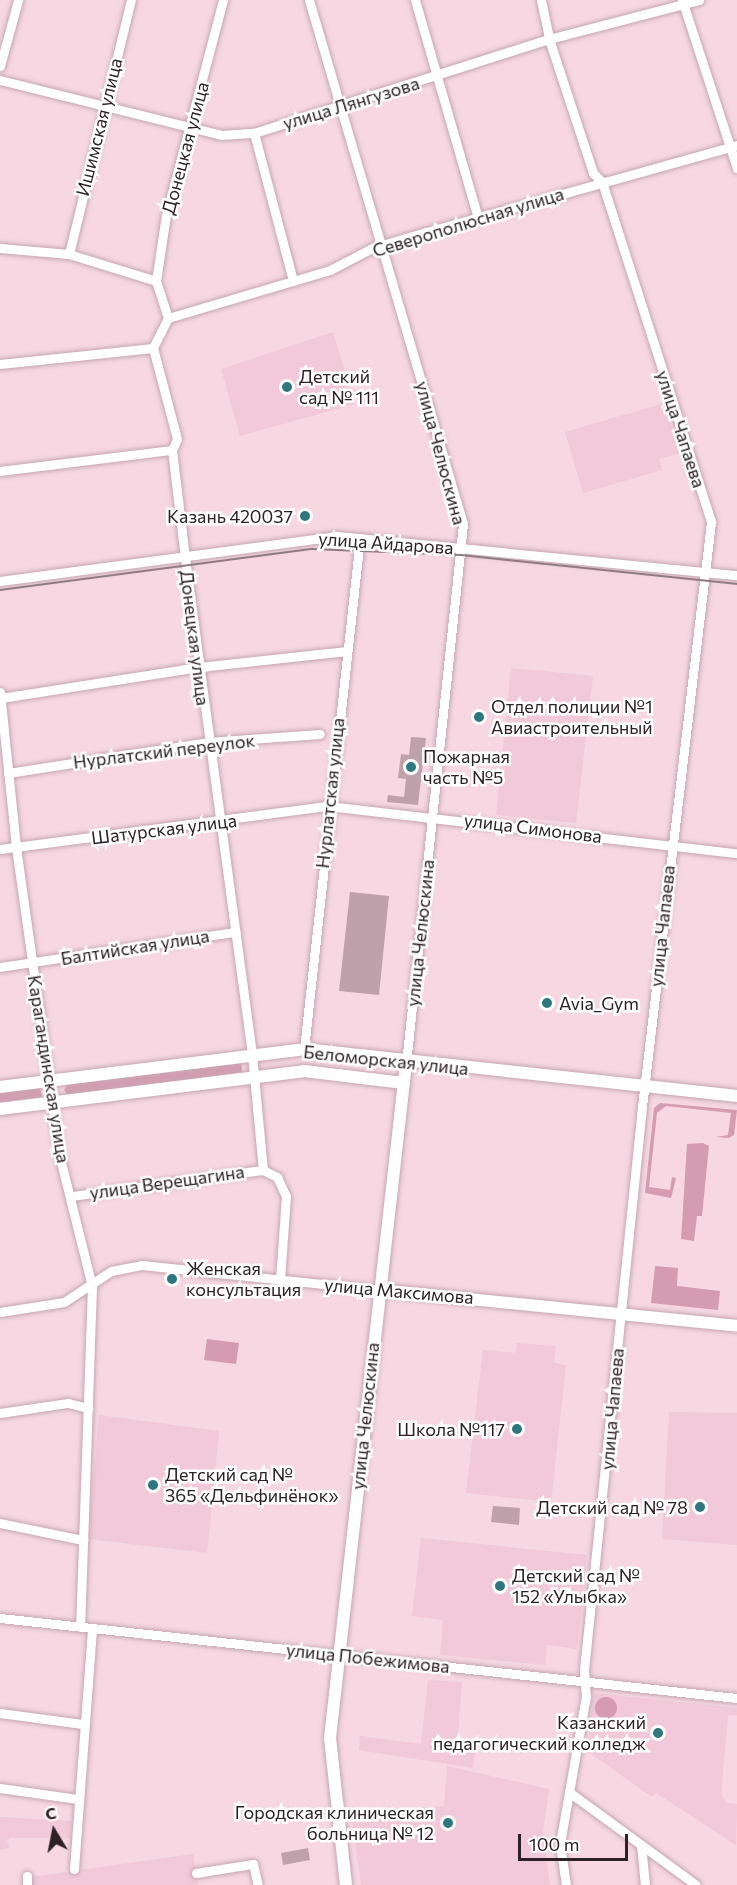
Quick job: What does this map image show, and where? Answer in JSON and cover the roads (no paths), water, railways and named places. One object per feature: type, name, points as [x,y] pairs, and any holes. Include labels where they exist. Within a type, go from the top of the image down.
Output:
[{"type":"main road","name":"Беломорская улица","points":[[0,1087],[304,1049],[406,1064],[737,1096]]},
{"type":"main road","name":"улица Челюскина","points":[[346,1885],[330,1768],[338,1655],[406,1064]]},
{"type":"main road","name":"Беломорская улица","points":[[0,1109],[304,1071],[403,1083]]},
{"type":"main road","name":"улица Максимова","points":[[379,1290],[737,1326]]},
{"type":"street","points":[[0,66],[18,0]]},
{"type":"street","name":"Ишимская улица","points":[[69,254],[103,104],[131,0]]},
{"type":"street","name":"Донецкая улица","points":[[168,318],[156,281],[166,215],[224,0]]},
{"type":"street","name":"улица Челюскина","points":[[309,0],[463,524],[406,1064]]},
{"type":"street","points":[[415,0],[478,218]]},
{"type":"street","name":"улица Чапаева","points":[[541,0],[549,39],[593,173],[603,182],[711,522],[671,844],[621,1313],[585,1681],[586,1696],[560,1844],[566,1885]]},
{"type":"street","name":"улица Лянгузова","points":[[0,80],[222,135],[254,133],[341,104],[437,78],[549,39],[682,2],[699,0]]},
{"type":"street","points":[[682,2],[734,146],[737,168]]},
{"type":"street","points":[[254,133],[293,281]]},
{"type":"street","name":"Северополюсная улица","points":[[168,318],[330,270],[381,245],[734,146]]},
{"type":"street","points":[[0,248],[69,254],[156,281]]},
{"type":"street","points":[[0,364],[153,348],[168,318]]},
{"type":"street","name":"Донецкая улица","points":[[153,348],[177,439],[172,450],[184,554],[217,823],[252,1054],[263,1170]]},
{"type":"street","points":[[0,471],[172,450]]},
{"type":"street","name":"улица Айдарова","points":[[0,581],[311,537],[360,538],[737,575]]},
{"type":"street","name":"Нурлатская улица","points":[[304,1049],[328,806],[360,538]]},
{"type":"street","points":[[1,695],[199,667],[347,651]]},
{"type":"street","name":"Карагандинская улица","points":[[1,695],[16,847],[59,1154],[72,1196],[92,1286],[80,1625]]},
{"type":"street","name":"Нурлатский переулок","points":[[8,772],[208,742],[320,734]]},
{"type":"street","name":"улица Симонова","points":[[328,806],[433,816],[737,854]]},
{"type":"street","name":"Шатурская улица","points":[[0,849],[217,823],[328,806]]},
{"type":"street","name":"Балтийская улица","points":[[0,967],[235,932]]},
{"type":"street","points":[[263,1170],[277,1177],[286,1196],[280,1280]]},
{"type":"street","name":"улица Верещагина","points":[[72,1196],[263,1170]]},
{"type":"street","name":"улица Максимова","points":[[0,1312],[64,1302],[92,1286],[111,1271],[142,1265],[379,1290]]},
{"type":"street","points":[[0,1413],[68,1403],[88,1408]]},
{"type":"street","points":[[0,1523],[83,1540]]},
{"type":"street","name":"улица Побежимова","points":[[0,1618],[737,1698]]},
{"type":"street","points":[[74,1869],[82,1724],[92,1628]]},
{"type":"street","points":[[0,1713],[82,1724]]},
{"type":"street","points":[[0,1788],[77,1799]]},
{"type":"street","points":[[569,1792],[696,1885]]},
{"type":"street","points":[[641,1845],[645,1885]]},
{"type":"street","points":[[196,1873],[253,1864],[258,1885]]},
{"type":"tram line","points":[[0,590],[312,549],[461,555],[737,584]]},
{"type":"place","name":"Детский сад № 111","points":[[287,387]]},
{"type":"place","name":"Казань 420037","points":[[305,516]]},
{"type":"place","name":"Отдел полиции №1 Авиастроительный","points":[[479,717]]},
{"type":"place","name":"Пожарная часть №5","points":[[411,767]]},
{"type":"place","name":"Avia_Gym","points":[[547,1003]]},
{"type":"place","name":"Женская консультация","points":[[172,1279]]},
{"type":"place","name":"Школа №117","points":[[517,1429]]},
{"type":"place","name":"Детский сад № 365 «Дельфинёнок»","points":[[153,1485]]},
{"type":"place","name":"Детский сад № 78","points":[[700,1507]]},
{"type":"place","name":"Детский сад № 152 «Улыбка»","points":[[500,1586]]},
{"type":"place","name":"Казанский педагогический колледж","points":[[658,1733]]},
{"type":"place","name":"Городская клиническая больница № 12","points":[[448,1823]]}]
